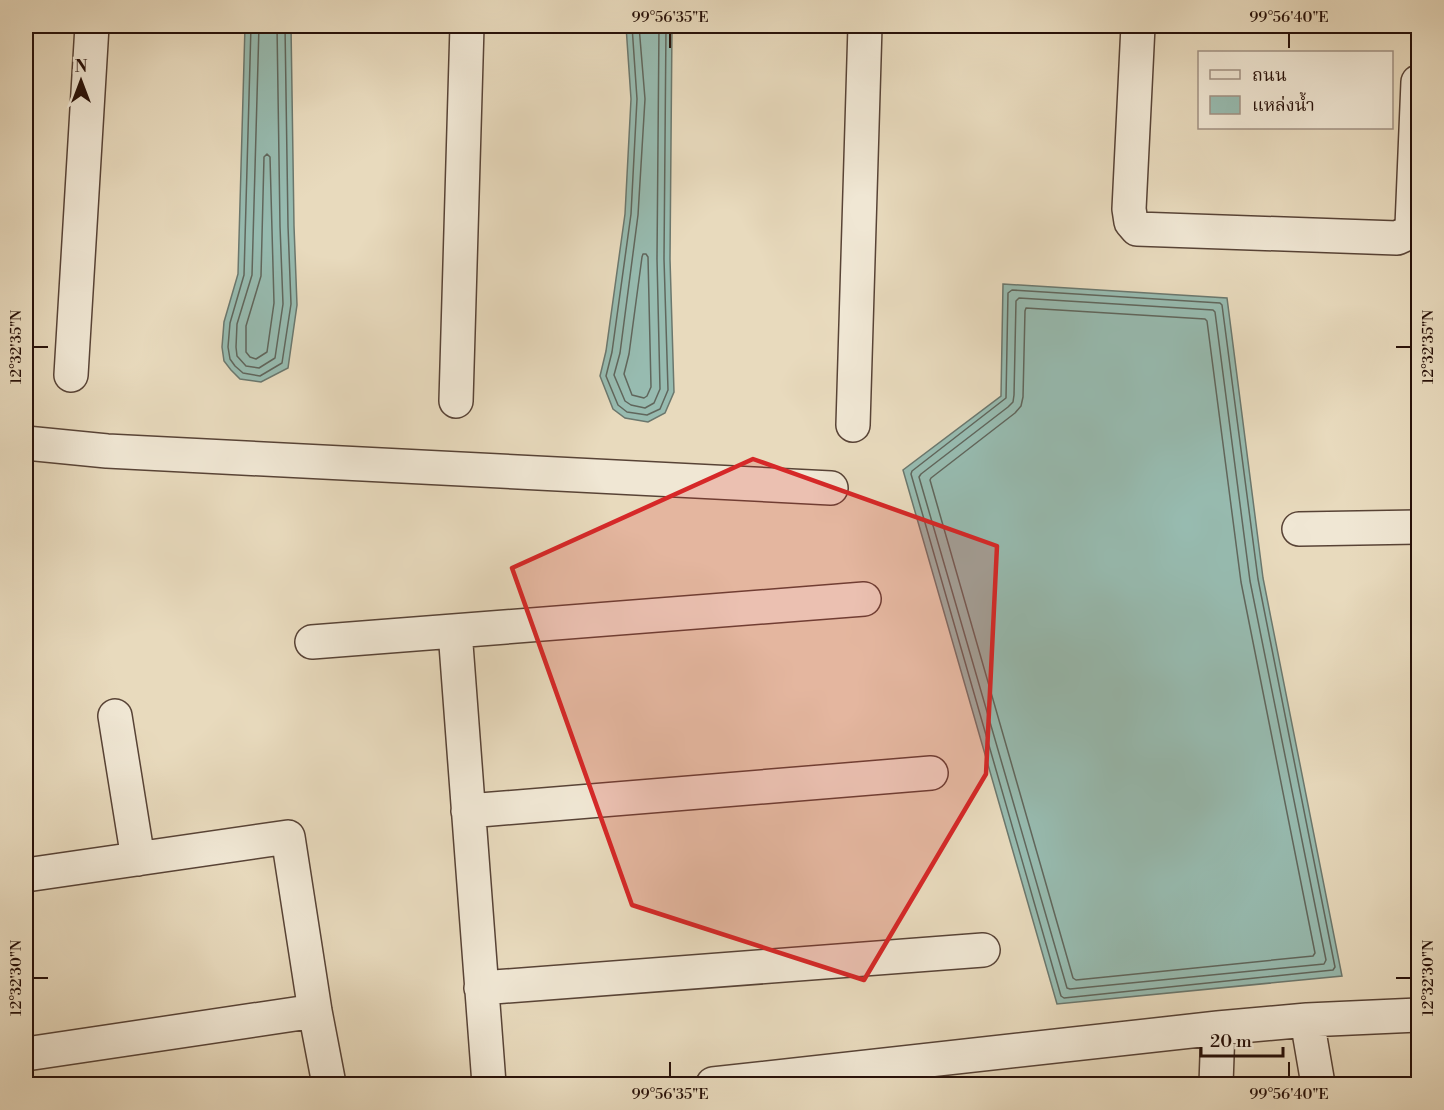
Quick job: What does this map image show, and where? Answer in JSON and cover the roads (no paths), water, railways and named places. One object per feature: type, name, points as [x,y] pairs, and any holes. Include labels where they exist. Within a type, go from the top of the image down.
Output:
[{"type":"street","points":[[71,375],[92,26]]},
{"type":"street","points":[[456,401],[467,26]]},
{"type":"street","points":[[853,425],[865,26]]},
{"type":"street","points":[[1138,26],[1129,209],[1131,222],[1137,229],[1397,238],[1408,233],[1412,226],[1419,82]]},
{"type":"street","points":[[26,443],[107,451],[831,488]]},
{"type":"street","points":[[1299,529],[1419,527]]},
{"type":"street","points":[[312,642],[864,599]]},
{"type":"street","points":[[455,631],[489,1084]]},
{"type":"street","points":[[115,716],[138,859]]},
{"type":"street","points":[[468,811],[931,773]]},
{"type":"street","points":[[26,875],[288,837],[315,1011],[329,1084]]},
{"type":"street","points":[[482,988],[983,950]]},
{"type":"street","points":[[26,1054],[315,1011]]},
{"type":"street","points":[[713,1084],[1218,1028],[1307,1020],[1419,1015]]},
{"type":"street","points":[[1307,1020],[1318,1084]]},
{"type":"street","points":[[1216,1084],[1218,1028]]},
{"type":"water","points":[[245,26],[291,26],[297,305],[288,368],[261,382],[240,379],[224,361],[222,347],[224,322],[238,274]]},
{"type":"water","points":[[626,26],[672,26],[670,259],[674,392],[665,413],[648,422],[625,418],[613,409],[600,376],[606,351],[625,214],[631,99]]},
{"type":"water","points":[[1003,284],[1227,298],[1263,578],[1342,976],[1057,1004],[903,470],[1001,396]]}]
